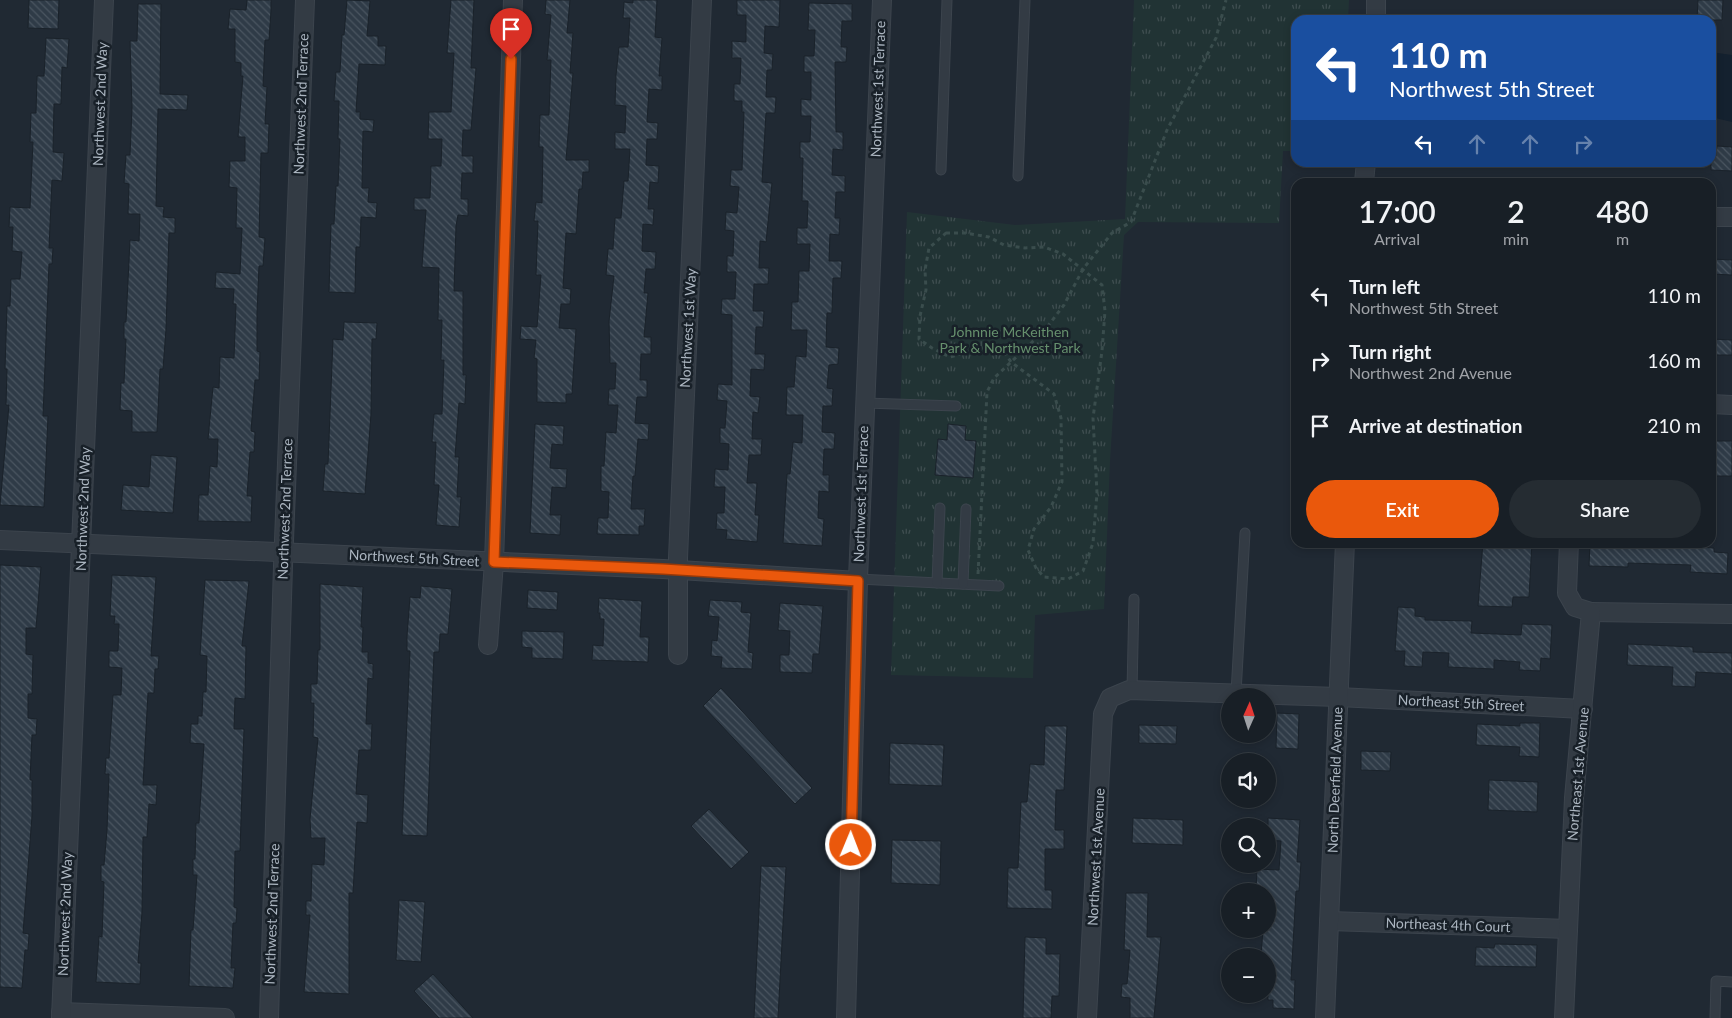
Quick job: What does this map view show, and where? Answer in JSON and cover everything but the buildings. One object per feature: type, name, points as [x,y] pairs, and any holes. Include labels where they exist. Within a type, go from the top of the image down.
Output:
[{"type":"street","name":"Northwest 2nd Way","points":[[61,1015],[104,0]]},
{"type":"street","name":"Northwest 2nd Terrace","points":[[269,1018],[283,551],[305,0]]},
{"type":"street","points":[[488,645],[494,562],[513,0]]},
{"type":"street","name":"Northwest 1st Way","points":[[678,655],[678,570],[702,0]]},
{"type":"street","name":"Northwest 1st Terrace","points":[[846,1018],[858,580],[882,0]]},
{"type":"street","points":[[1376,0],[1376,15]]},
{"type":"street","points":[[1716,217],[1732,217]]},
{"type":"street","points":[[1716,404],[1732,404]]},
{"type":"street","name":"Northwest 5th Street","points":[[0,540],[283,551],[858,580]]},
{"type":"street","name":"North Deerfield Avenue","points":[[1325,1018],[1345,548]]},
{"type":"street","points":[[1569,548],[1567,593],[1575,607],[1591,612],[1732,614]]},
{"type":"street","name":"Northeast 1st Avenue","points":[[1564,1018],[1574,798],[1591,612]]},
{"type":"street","points":[[1132,690],[1221,693]]},
{"type":"street","name":"Northwest 1st Avenue","points":[[1087,1018],[1103,714],[1110,698],[1132,690]]},
{"type":"street","points":[[1276,695],[1338,697]]},
{"type":"street","name":"Northeast 5th Street","points":[[1338,697],[1583,708]]},
{"type":"street","name":"Northeast 4th Court","points":[[1329,921],[1568,929]]},
{"type":"street","points":[[61,1015],[225,1018]]},
{"type":"lane","points":[[941,170],[947,0]]},
{"type":"lane","points":[[1018,176],[1025,0]]},
{"type":"lane","points":[[865,403],[956,406]]},
{"type":"lane","points":[[937,583],[940,508]]},
{"type":"lane","points":[[963,584],[966,509]]},
{"type":"lane","points":[[1236,688],[1245,533]]},
{"type":"lane","points":[[858,580],[999,586]]},
{"type":"lane","points":[[1132,690],[1134,599]]},
{"type":"lane","points":[[1715,1018],[1716,981],[1732,982]]},
{"type":"path","points":[[978,585],[986,392],[994,378],[1044,331],[1064,305],[1083,268],[1112,233],[1131,222],[1167,130],[1216,38],[1226,0]]},
{"type":"path","points":[[946,233],[965,233],[990,237],[1004,245],[1025,248],[1044,247],[1063,254],[1083,268],[1102,285],[1104,310],[1093,418],[1097,493],[1093,543],[1083,571],[1068,579],[1044,577],[1036,568],[1028,550],[1034,529],[1051,507],[1062,482],[1061,418],[1054,394],[1011,362],[1004,352],[990,346],[950,357],[919,339],[920,316],[926,290],[925,270],[929,248],[946,233]]},
{"type":"green space","name":"Johnnie McKeithen Park & Northwest Park","points":[[1134,0],[1349,0],[1348,15],[1291,15],[1291,151],[1283,151],[1279,223],[1138,222],[1124,235],[1110,461],[1104,609],[1035,615],[1033,678],[891,675],[907,212],[1015,225],[1125,219]]},
{"type":"water","points":[[1716,53],[1732,55],[1732,122],[1716,118]]},
{"type":"route","points":[[511,59],[494,562],[663,569],[858,581],[851,845]]}]
